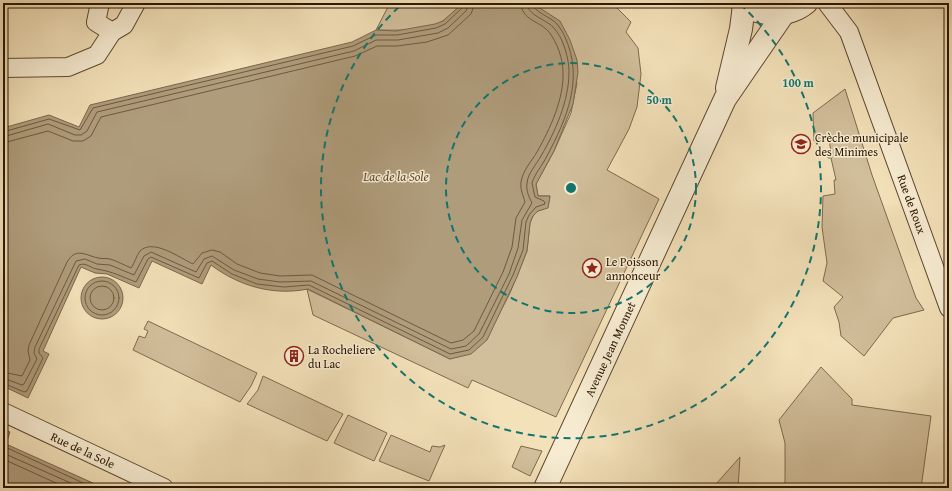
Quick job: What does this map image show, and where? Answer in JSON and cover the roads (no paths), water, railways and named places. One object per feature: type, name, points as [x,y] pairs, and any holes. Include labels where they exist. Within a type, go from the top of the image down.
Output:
[{"type":"street","points":[[100,3],[96,22],[106,29],[124,25],[136,3]]},
{"type":"street","name":"Rue de Roux","points":[[827,3],[849,32],[949,308]]},
{"type":"street","name":"Avenue Jean Monnet","points":[[545,488],[725,100],[741,29],[743,4],[757,11],[770,14],[798,7]]},
{"type":"street","points":[[798,7],[827,15],[849,32]]},
{"type":"street","name":"Avenue Jean Monnet","points":[[725,100],[798,7]]},
{"type":"street","points":[[3,68],[62,68],[92,58],[97,55],[106,29]]},
{"type":"street","name":"Rue de la Sole","points":[[3,412],[164,488]]},
{"type":"water","name":"Lac de la Sole","points":[[463,3],[532,3],[560,21],[570,40],[577,60],[578,72],[573,104],[554,151],[536,184],[538,196],[550,196],[548,208],[538,211],[533,216],[530,223],[527,251],[517,277],[487,340],[471,354],[450,359],[308,289],[282,291],[257,288],[233,279],[211,265],[202,284],[152,261],[139,288],[107,274],[95,273],[81,267],[43,351],[49,354],[28,398],[3,386],[3,128],[49,115],[79,127],[90,105],[352,42],[376,30],[396,31],[435,24],[443,21]]},
{"type":"water","points":[[98,277],[106,277],[114,280],[120,286],[123,298],[120,310],[114,316],[106,319],[98,319],[90,316],[84,310],[81,302],[81,294],[84,286],[90,280]]},
{"type":"water","points":[[3,429],[10,432],[6,444],[104,488],[3,488]]},
{"type":"place","name":"Crèche municipale des Minimes","points":[[801,144]]},
{"type":"place","name":"Le Poisson annonceur","points":[[592,268]]},
{"type":"place","name":"La Rocheliere du Lac","points":[[294,356]]}]
